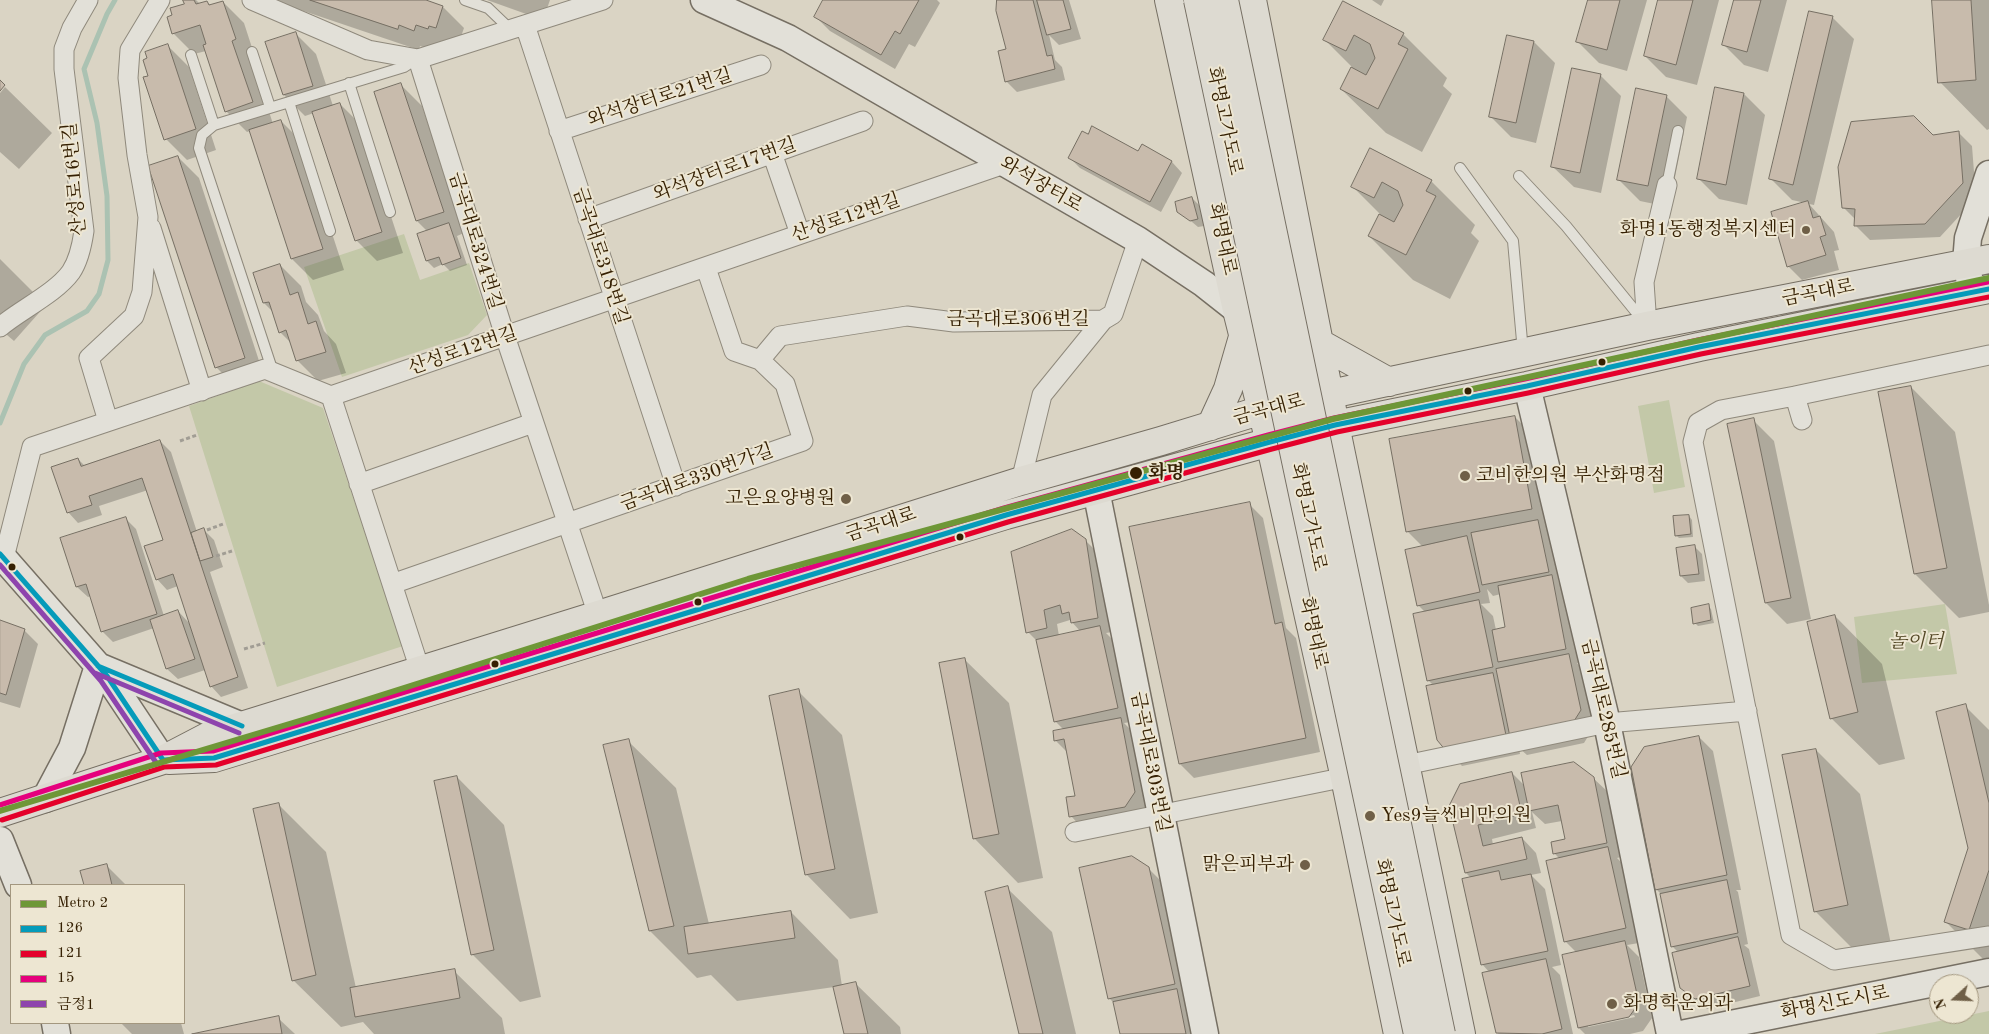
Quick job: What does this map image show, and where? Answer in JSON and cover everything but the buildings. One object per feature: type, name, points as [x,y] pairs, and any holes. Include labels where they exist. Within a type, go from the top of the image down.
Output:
[{"type":"main road","name":"와석장터로","points":[[704,0],[788,38],[1138,240],[1204,284],[1237,310],[1316,394]]},
{"type":"main road","name":"화명대로","points":[[1169,0],[1237,310],[1270,442],[1345,778],[1398,1034]]},
{"type":"main road","name":"화명고가도로","points":[[1198,0],[1418,1034]]},
{"type":"main road","name":"화명고가도로","points":[[1224,0],[1316,394],[1441,1034]]},
{"type":"main road","points":[[1252,0],[1320,343],[1316,394],[1335,425],[1461,1034]]},
{"type":"main road","points":[[1981,290],[1978,261],[1968,238],[1989,174]]},
{"type":"main road","name":"금곡대로","points":[[0,813],[163,760],[209,736],[1021,481],[1316,394],[1389,382],[1647,326],[1978,261]]},
{"type":"main road","name":"금곡대로","points":[[163,760],[214,758],[987,521],[1335,425],[1527,386],[1699,347],[1981,290]]},
{"type":"main road","points":[[1211,426],[1228,389],[1244,336]]},
{"type":"main road","points":[[1320,343],[1389,382]]},
{"type":"main road","name":"금곡대로285번길","points":[[1527,386],[1607,723],[1670,1034]]},
{"type":"main road","name":"금곡대로303번길","points":[[1096,490],[1205,1034]]},
{"type":"main road","points":[[2,556],[107,676],[163,760]]},
{"type":"main road","points":[[98,666],[242,726]]},
{"type":"main road","points":[[45,799],[72,748],[98,666]]},
{"type":"main road","points":[[0,840],[18,884]]},
{"type":"main road","name":"화명신도시로","points":[[1681,1034],[1989,972]]},
{"type":"street","name":"산성로16번길","points":[[0,327],[55,287],[71,272],[80,252],[84,231],[64,69],[64,49],[72,28],[88,0]]},
{"type":"street","points":[[160,0],[130,50],[128,78],[137,155],[148,218],[202,390]]},
{"type":"street","points":[[252,0],[368,50],[418,58],[603,0]]},
{"type":"street","name":"금곡대로318번길","points":[[518,28],[560,131],[676,486]]},
{"type":"street","name":"금곡대로324번길","points":[[418,58],[533,424],[598,615]]},
{"type":"street","name":"와석장터로21번길","points":[[560,131],[761,65]]},
{"type":"street","name":"와석장터로17번길","points":[[588,219],[863,121]]},
{"type":"street","points":[[772,154],[800,234]]},
{"type":"street","name":"산성로12번길","points":[[331,396],[1004,164]]},
{"type":"street","points":[[1647,326],[1644,282],[1668,184]]},
{"type":"street","points":[[108,421],[89,358],[134,316],[139,305],[142,292],[148,218]]},
{"type":"street","points":[[1103,320],[1113,314],[1138,240]]},
{"type":"street","name":"금곡대로330번가길","points":[[392,584],[803,441],[785,384],[760,360],[734,351],[706,268]]},
{"type":"street","name":"금곡대로306번길","points":[[760,360],[780,336],[907,316],[954,322],[1103,320]]},
{"type":"street","name":"금곡대로306번길","points":[[1021,481],[1042,395],[1103,320]]},
{"type":"street","points":[[1989,356],[1721,410],[1698,423],[1693,442],[1791,935],[1834,960],[1989,936]]},
{"type":"street","points":[[2,556],[32,447],[265,369],[331,396],[420,670]]},
{"type":"street","points":[[1795,396],[1802,420]]},
{"type":"street","points":[[359,484],[533,424]]},
{"type":"street","points":[[1074,832],[1607,723],[1747,711]]},
{"type":"lane","points":[[465,0],[488,8],[518,28]]},
{"type":"lane","points":[[252,52],[270,107]]},
{"type":"lane","points":[[191,55],[214,124]]},
{"type":"lane","points":[[273,372],[198,148],[202,135],[214,124],[404,67],[418,58]]},
{"type":"lane","points":[[349,83],[390,212]]},
{"type":"lane","points":[[288,102],[330,231]]},
{"type":"lane","points":[[1668,184],[1678,131]]},
{"type":"lane","points":[[1460,168],[1513,242],[1523,353]]},
{"type":"lane","points":[[1519,176],[1566,226],[1647,326]]},
{"type":"path","points":[[180,441],[197,435]]},
{"type":"path","points":[[207,530],[223,524]]},
{"type":"path","points":[[216,556],[232,550]]},
{"type":"path","points":[[244,649],[265,642]]},
{"type":"green space","points":[[404,234],[420,280],[469,263],[487,315],[468,335],[342,377],[304,267]]},
{"type":"green space","points":[[259,381],[323,408],[403,646],[277,687],[189,406]]},
{"type":"green space","points":[[1669,400],[1685,487],[1654,493],[1638,406]]},
{"type":"green space","name":"놀이터","points":[[1945,604],[1957,674],[1862,683],[1854,617]]},
{"type":"green space","points":[[1989,1011],[1989,1034],[1875,1034],[1929,1023],[1979,1024],[1979,1013]]},
{"type":"waterway","points":[[0,423],[24,364],[45,335],[87,311],[99,294],[108,260],[107,196],[97,123],[84,69],[107,14],[115,0]]},
{"type":"metro line","name":"2","points":[[0,811],[306,719],[748,579],[1333,419],[1989,278]]},
{"type":"transit line","name":"15","points":[[0,805],[161,753],[213,751],[1004,508],[1268,435],[1334,418],[1525,379],[1698,340],[1988,282]]},
{"type":"transit line","name":"126","points":[[0,554],[107,676],[163,760],[214,758],[1006,515],[1270,442],[1335,425],[1527,386],[1699,347],[1989,289]]},
{"type":"transit line","name":"121","points":[[2,820],[164,767],[216,765],[1008,522],[1272,449],[1337,432],[1528,393],[1701,354],[1989,297]]},
{"type":"transit line","name":"금정1","points":[[0,565],[101,681],[157,764]]},
{"type":"transit line","name":"126","points":[[98,666],[242,726]]},
{"type":"transit line","name":"금정1","points":[[95,673],[239,733]]},
{"type":"place","name":"화명1동행정복지센터","points":[[1806,230]]},
{"type":"place","name":"화명","points":[[1136,473]]},
{"type":"place","name":"코비한의원 부산화명점","points":[[1465,476]]},
{"type":"place","name":"고은요양병원","points":[[846,499]]},
{"type":"place","name":"Yes9늘씬비만의원","points":[[1370,816]]},
{"type":"place","name":"맑은피부과","points":[[1305,865]]},
{"type":"place","name":"화명학운외과","points":[[1612,1004]]}]
